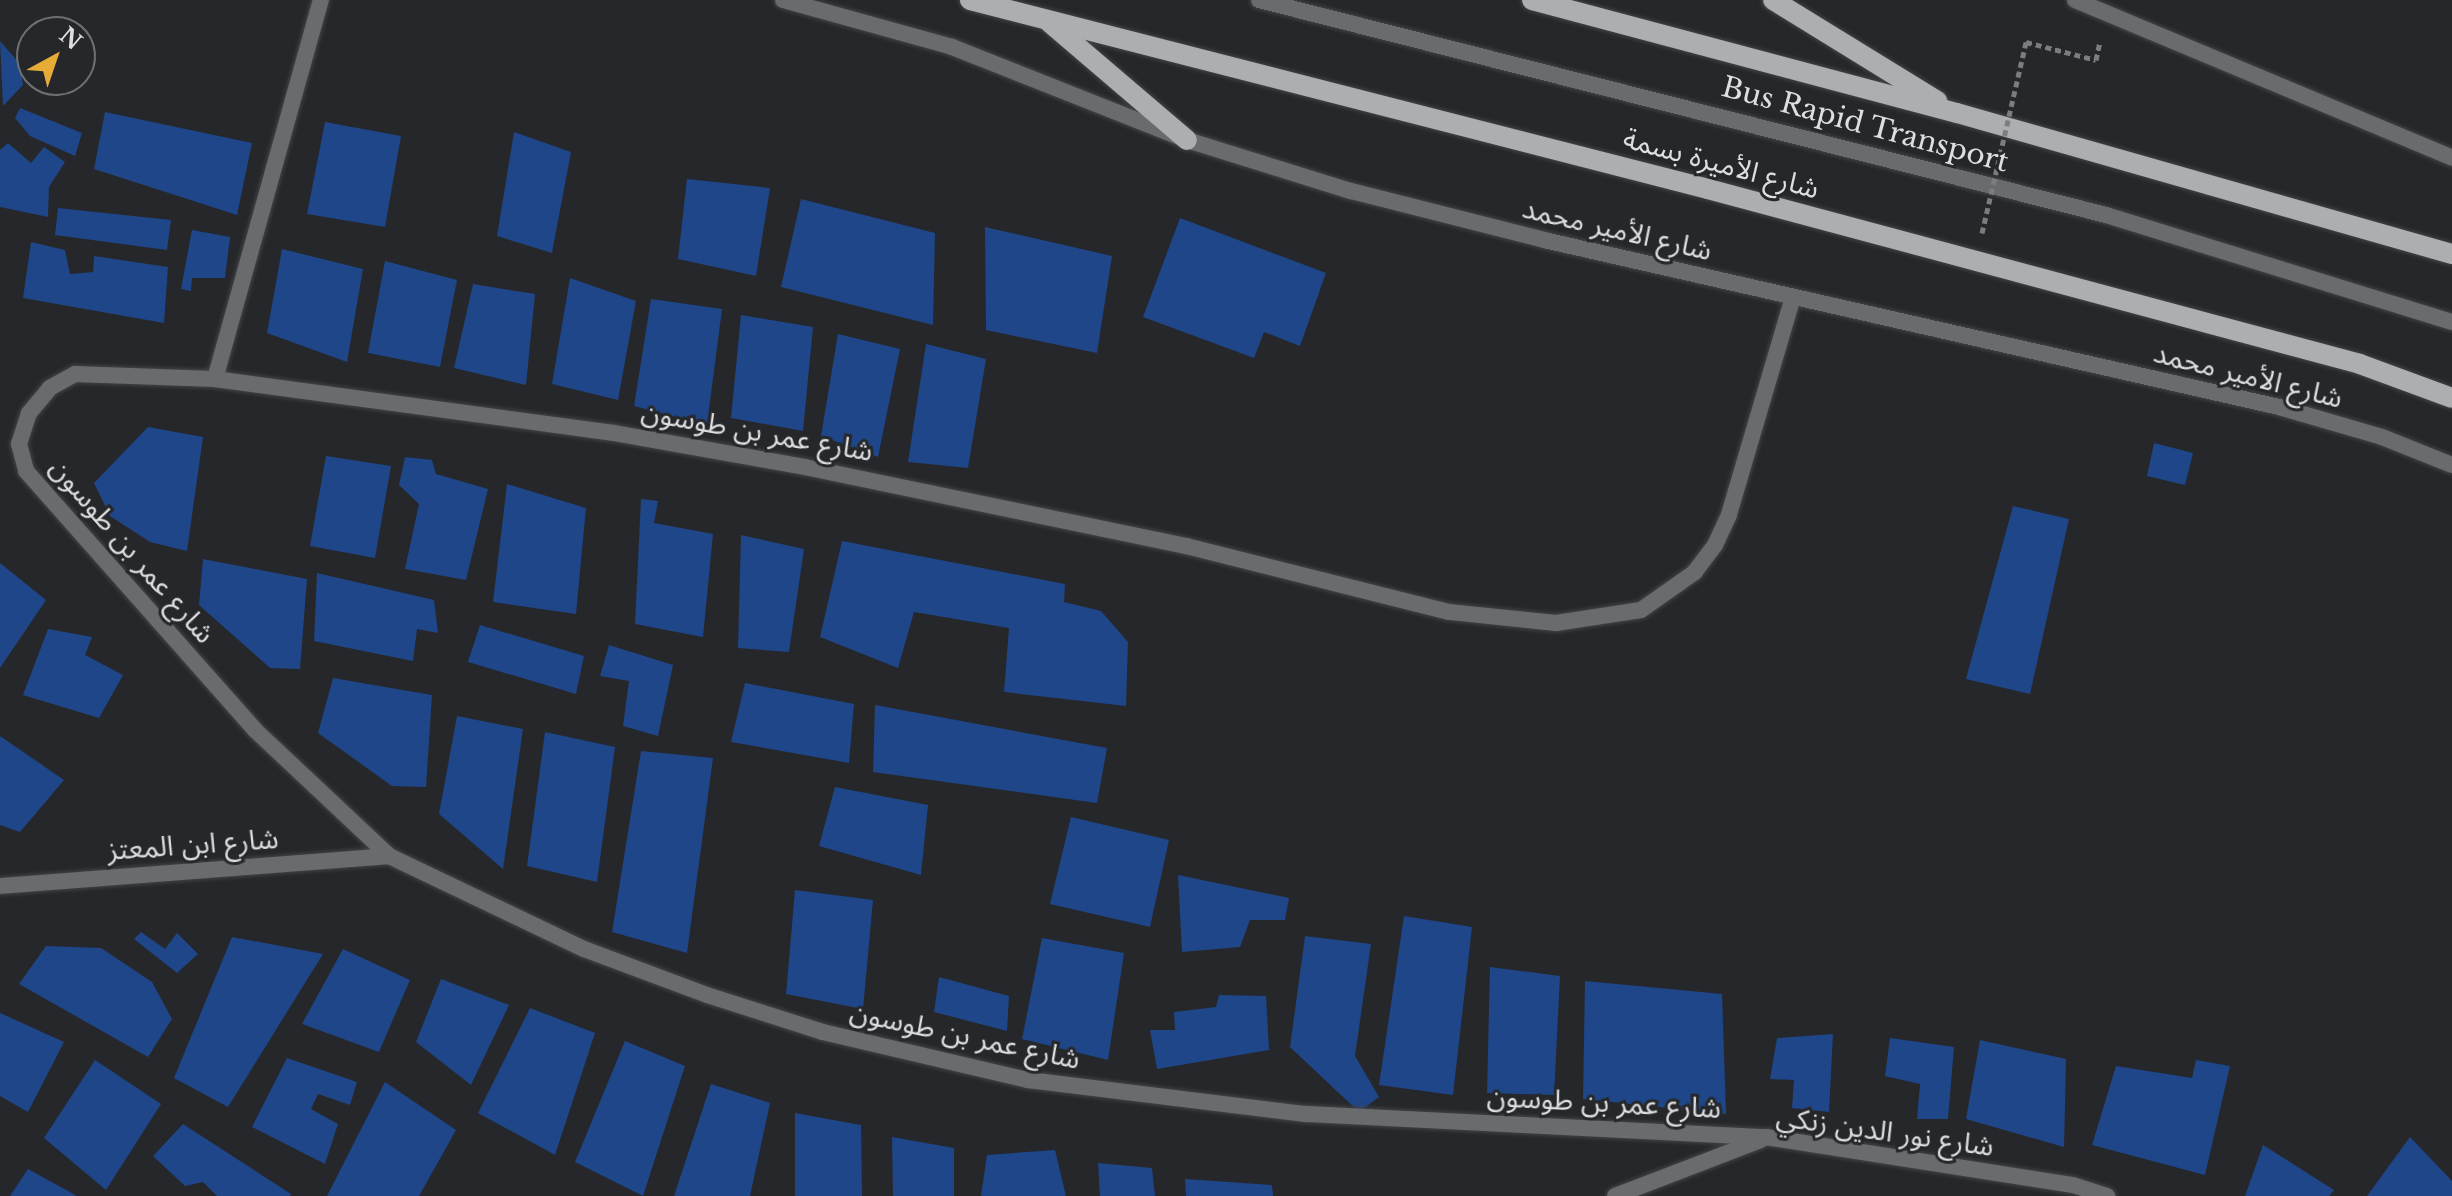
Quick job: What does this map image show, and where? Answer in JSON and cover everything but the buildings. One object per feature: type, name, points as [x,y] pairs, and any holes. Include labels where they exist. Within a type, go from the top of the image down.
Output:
[{"type":"main road","name":"شارع الأميرة بسمة","points":[[970,0],[1708,189],[2360,364],[2452,398]]},
{"type":"main road","points":[[1532,0],[1957,113],[2452,254]]},
{"type":"main road","points":[[1773,0],[1957,113]]},
{"type":"main road","points":[[1047,21],[1187,140]]},
{"type":"street","points":[[215,379],[321,0]]},
{"type":"street","name":"شارع الأمير محمد","points":[[783,0],[952,47],[1187,140],[1366,195],[1793,297],[2279,407],[2382,437],[2452,465]]},
{"type":"street","name":"Bus Rapid Transport","points":[[1259,0],[2106,215],[2452,322]]},
{"type":"street","points":[[2075,0],[2452,158]]},
{"type":"street","name":"شارع عمر بن طوسون","points":[[1766,1137],[1306,1114],[1028,1080],[823,1032],[707,995],[584,949],[389,856],[255,730],[21,459],[19,444],[29,413],[50,388],[75,374],[215,379],[614,433],[805,467],[1171,543],[1449,612],[1556,623],[1641,610],[1678,586],[1715,545],[1729,515],[1793,297]]},
{"type":"street","name":"شارع ابن المعتز","points":[[0,886],[389,856]]},
{"type":"street","name":"شارع نور الدين زنكي","points":[[1615,1196],[1766,1137],[2073,1185],[2107,1196]]},
{"type":"path","points":[[1982,233],[2026,42],[2096,60]]}]
